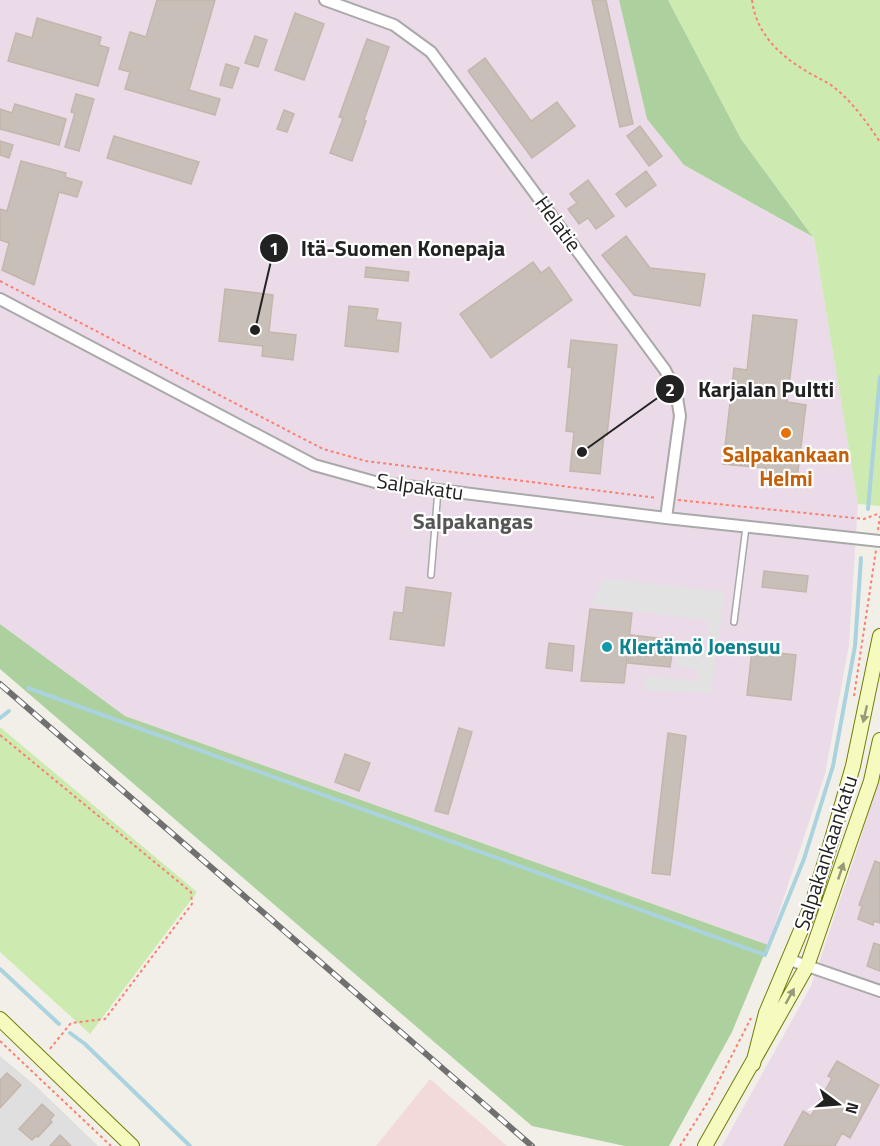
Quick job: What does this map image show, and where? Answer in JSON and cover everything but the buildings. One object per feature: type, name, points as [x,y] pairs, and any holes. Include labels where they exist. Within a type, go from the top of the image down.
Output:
[{"type":"main road","name":"Salpakankaankatu","points":[[753,1064],[766,1013],[812,904],[854,766],[880,636]]},
{"type":"main road","name":"Salpakankaankatu","points":[[705,1146],[807,966],[871,781],[880,740]]},
{"type":"main road","points":[[0,1019],[132,1146]]},
{"type":"street","name":"Helatie","points":[[325,0],[394,25],[431,52],[665,370],[676,391],[680,416],[666,518]]},
{"type":"street","name":"Salpakatu","points":[[0,299],[314,465],[375,482],[666,518],[878,541]]},
{"type":"street","points":[[790,960],[880,991]]},
{"type":"lane","points":[[431,575],[438,490]]},
{"type":"lane","points":[[734,621],[746,526]]},
{"type":"path","points":[[752,0],[759,25],[770,43],[787,59],[831,85],[865,119],[880,142]]},
{"type":"path","points":[[0,281],[323,449],[366,461],[669,500],[864,519],[880,515],[852,706]]},
{"type":"path","points":[[0,735],[192,892],[192,904],[105,1020],[71,1023],[42,1059]]},
{"type":"path","points":[[680,1146],[708,1102],[751,1017]]},
{"type":"path","points":[[0,1041],[111,1146]]},
{"type":"shaded area","points":[[0,0],[619,0],[647,119],[684,165],[814,238],[858,504],[849,645],[825,774],[768,945],[125,716],[0,624]]},
{"type":"shaded area","points":[[603,578],[725,592],[711,693],[644,690],[647,675],[697,682],[698,670],[675,666],[678,645],[705,646],[709,621],[591,605]]},
{"type":"shaded area","points":[[880,771],[880,1146],[722,1146],[811,986],[858,847]]},
{"type":"shaded area","points":[[0,1056],[37,1087],[98,1146],[0,1146]]},
{"type":"shaded area","points":[[430,1079],[507,1146],[376,1146]]},
{"type":"green space","points":[[619,0],[668,0],[741,139],[813,237],[684,165],[647,119]]},
{"type":"green space","points":[[668,0],[880,0],[880,506],[858,504],[814,238],[741,139]]},
{"type":"green space","points":[[0,624],[125,716],[768,945],[732,1032],[669,1146],[625,1146],[532,1126],[0,669]]},
{"type":"green space","points":[[0,727],[197,892],[90,1034],[0,952]]},
{"type":"waterway","points":[[868,509],[880,377]]},
{"type":"waterway","points":[[28,688],[765,955],[804,859],[833,766],[855,646],[861,558]]},
{"type":"waterway","points":[[0,718],[9,711]]},
{"type":"waterway","points":[[0,969],[59,1024]]},
{"type":"waterway","points":[[70,1033],[85,1044],[190,1146]]},
{"type":"railway","points":[[0,684],[532,1146]]},
{"type":"place","name":"Itä-Suomen Konepaja","points":[[255,330]]},
{"type":"place","name":"Salpakankaan Helmi","points":[[786,433]]},
{"type":"place","name":"Karjalan Pultti","points":[[582,452]]},
{"type":"place","name":"KIertämö Joensuu","points":[[607,647]]},
{"type":"district","name":"Salpakangas","points":[[473,521]]}]
